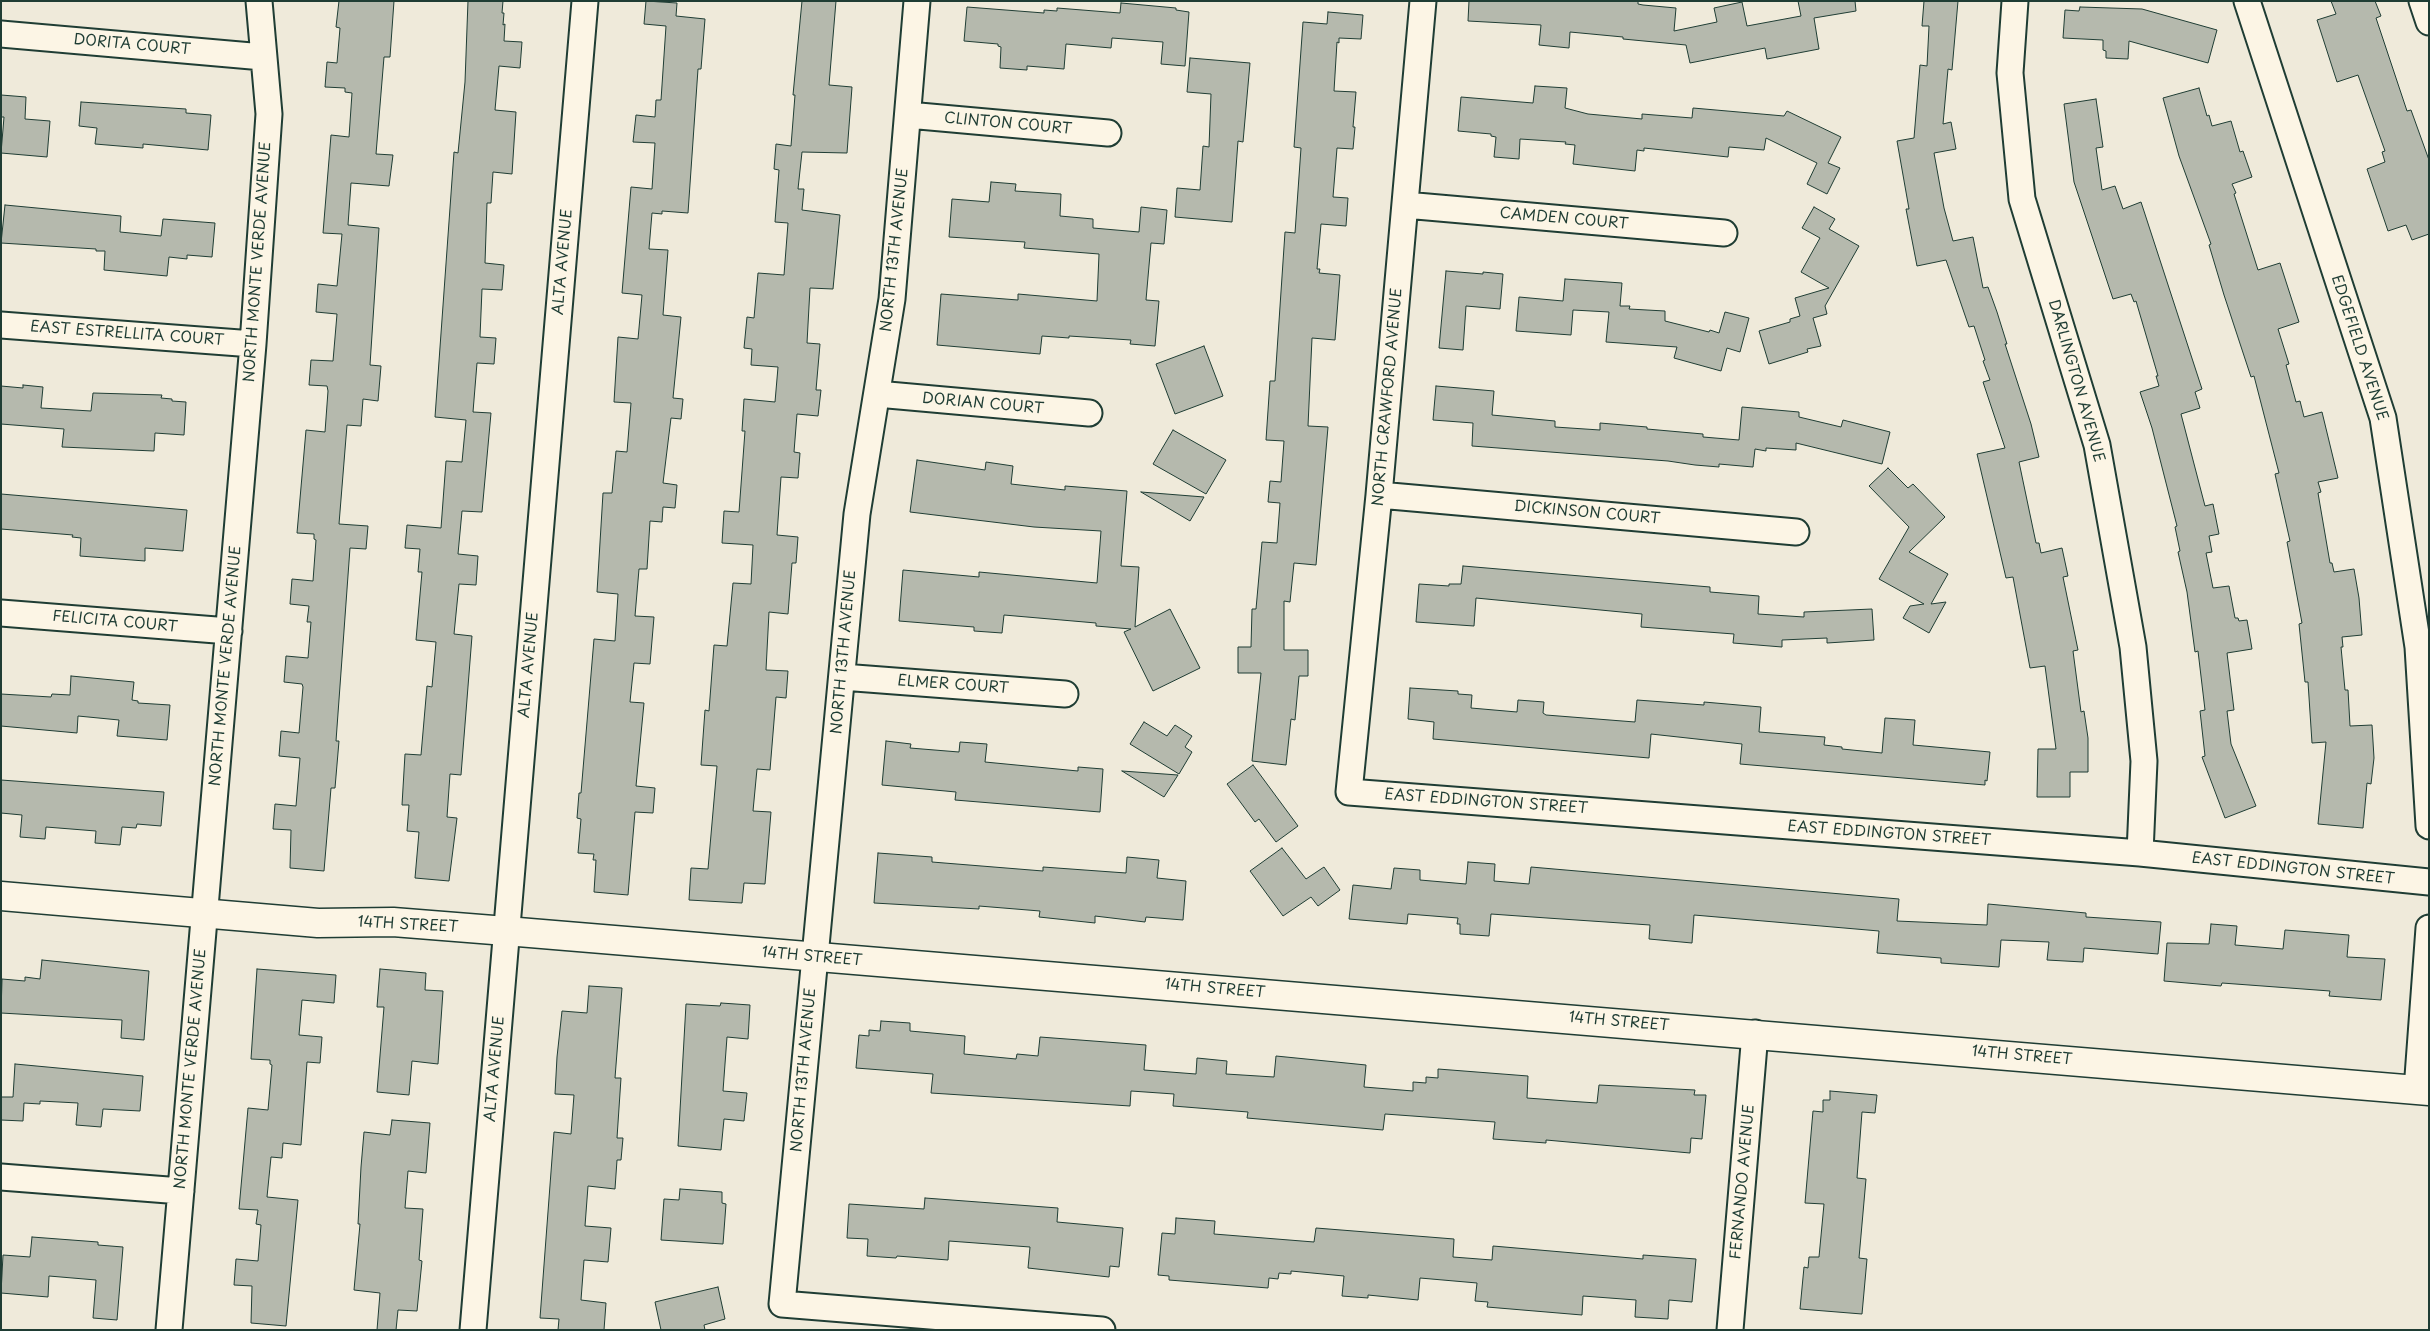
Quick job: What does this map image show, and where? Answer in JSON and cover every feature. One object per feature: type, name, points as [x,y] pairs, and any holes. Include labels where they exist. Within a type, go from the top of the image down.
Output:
[{"type":"street","name":"NORTH MONTE VERDE AVENUE","points":[[170,1330],[253,344],[269,114],[259,1]]},
{"type":"street","name":"ALTA AVENUE","points":[[473,1330],[585,1]]},
{"type":"street","name":"NORTH 13TH AVENUE","points":[[917,1],[892,299],[857,514],[782,1304],[1092,1329]]},
{"type":"street","name":"NORTH CRAWFORD AVENUE","points":[[1349,792],[1379,495],[1423,1]]},
{"type":"street","name":"DARLINGTON AVENUE","points":[[2015,1],[2010,73],[2022,199],[2097,445],[2133,647],[2144,761],[2140,853]]},
{"type":"street","name":"EDGEFIELD AVENUE","points":[[2247,1],[2383,418],[2418,647],[2429,826]]},
{"type":"street","points":[[2422,1],[2429,22]]},
{"type":"street","name":"DORITA COURT","points":[[1,34],[263,57]]},
{"type":"street","name":"CLINTON COURT","points":[[908,116],[1108,133]]},
{"type":"street","name":"CAMDEN COURT","points":[[1405,205],[1724,233]]},
{"type":"street","name":"EAST ESTRELLITA COURT","points":[[1,325],[253,344]]},
{"type":"street","name":"DORIAN COURT","points":[[877,394],[1089,413]]},
{"type":"street","name":"DICKINSON COURT","points":[[1379,495],[1796,532]]},
{"type":"street","name":"FELICITA COURT","points":[[1,613],[229,632]]},
{"type":"street","name":"ELMER COURT","points":[[842,676],[1065,694]]},
{"type":"street","name":"EAST EDDINGTON STREET","points":[[1349,792],[2140,853],[2429,882]]},
{"type":"street","name":"14TH STREET","points":[[1,896],[318,923],[393,922],[506,931],[1755,1033],[2423,1090]]},
{"type":"street","points":[[2423,1090],[2429,928]]},
{"type":"street","name":"FERNANDO AVENUE","points":[[1730,1330],[1755,1033]]},
{"type":"street","points":[[1,1177],[181,1191]]},
{"type":"building","points":[[339,1],[394,1],[390,57],[384,57],[376,154],[393,155],[389,186],[351,183],[348,225],[379,228],[370,365],[381,366],[378,401],[363,399],[361,426],[347,425],[339,524],[368,526],[366,549],[350,548],[336,741],[339,741],[335,788],[331,788],[324,871],[290,868],[291,830],[273,829],[275,804],[296,806],[300,758],[279,756],[281,731],[299,733],[303,687],[302,684],[284,682],[286,656],[308,658],[311,622],[307,622],[309,606],[290,604],[292,579],[313,581],[316,540],[314,539],[314,534],[297,533],[306,430],[325,432],[328,391],[327,386],[309,385],[311,360],[333,361],[337,314],[316,312],[318,284],[337,286],[342,234],[323,233],[331,135],[349,137],[352,93],[345,92],[345,88],[325,87],[327,62],[337,63],[340,28],[336,27]]},
{"type":"building","points":[[468,1],[503,1],[504,41],[522,42],[520,68],[499,66],[495,110],[516,112],[512,174],[493,172],[491,203],[487,203],[485,263],[504,265],[502,290],[482,289],[480,337],[496,338],[494,364],[477,363],[473,412],[491,413],[482,512],[462,511],[458,554],[478,556],[476,585],[459,584],[454,634],[472,636],[461,775],[450,774],[447,817],[457,818],[449,881],[415,878],[419,832],[407,831],[409,805],[402,805],[405,754],[421,755],[427,686],[432,687],[436,642],[416,640],[422,572],[418,572],[420,549],[405,548],[407,525],[441,528],[446,461],[462,462],[466,420],[435,417],[454,152],[458,153],[465,82]]},
{"type":"building","points":[[646,1],[677,3],[676,16],[705,19],[701,69],[698,69],[688,213],[662,211],[662,214],[652,213],[649,249],[668,250],[663,315],[681,317],[673,398],[683,399],[681,419],[671,418],[663,483],[677,485],[675,508],[663,507],[662,522],[650,521],[647,569],[639,569],[635,616],[654,617],[650,664],[634,663],[630,702],[644,703],[636,786],[655,788],[653,813],[635,812],[628,895],[594,892],[596,860],[593,860],[594,854],[578,853],[581,819],[577,818],[579,793],[581,793],[594,639],[615,641],[618,594],[597,592],[603,493],[612,493],[616,451],[627,452],[631,403],[614,402],[618,337],[638,339],[642,295],[622,293],[631,187],[652,189],[655,143],[633,142],[636,115],[655,117],[656,100],[661,100],[666,26],[644,24]]},
{"type":"building","points":[[802,1],[836,1],[829,85],[852,87],[847,153],[802,152],[798,189],[804,189],[802,210],[840,215],[833,289],[810,288],[807,343],[820,344],[816,390],[821,390],[818,416],[797,414],[794,452],[800,453],[798,478],[781,477],[777,535],[798,537],[796,563],[792,563],[788,614],[769,612],[766,670],[788,671],[786,698],[776,697],[770,770],[757,769],[753,811],[771,812],[765,884],[744,883],[742,903],[689,900],[691,868],[708,869],[717,766],[701,765],[705,710],[709,711],[714,645],[727,646],[733,583],[751,584],[753,545],[722,543],[724,511],[739,512],[745,431],[742,431],[744,399],[775,402],[778,367],[751,365],[752,349],[744,348],[747,317],[754,318],[758,273],[784,275],[788,223],[775,222],[779,170],[774,169],[776,144],[791,146],[795,95],[793,95]]},
{"type":"building","points":[[1469,1],[1638,1],[1638,4],[1643,5],[1676,8],[1674,31],[1717,22],[1714,8],[1742,2],[1747,26],[1801,16],[1798,1],[1855,1],[1856,11],[1814,18],[1819,49],[1767,59],[1765,48],[1690,63],[1686,45],[1623,39],[1623,37],[1570,32],[1569,48],[1539,45],[1541,25],[1468,21]]},
{"type":"building","points":[[1924,1],[1958,1],[1952,70],[1948,69],[1943,124],[1951,122],[1956,149],[1934,153],[1944,208],[1953,241],[1973,237],[1983,288],[1988,287],[1997,312],[2007,344],[2005,344],[2031,424],[2039,457],[2019,462],[2036,543],[2039,543],[2041,553],[2062,548],[2068,576],[2063,577],[2078,650],[2073,651],[2081,712],[2084,711],[2088,738],[2088,772],[2070,772],[2070,797],[2037,797],[2038,749],[2056,749],[2045,666],[2030,668],[2013,577],[2006,578],[1977,454],[2005,448],[1983,382],[1990,380],[1983,361],[1985,360],[1974,326],[1969,327],[1946,260],[1917,266],[1906,209],[1909,209],[1897,141],[1914,138],[1920,65],[1927,66],[1929,26],[1922,26]]},
{"type":"building","points":[[2331,1],[2375,1],[2381,16],[2376,18],[2407,111],[2411,110],[2429,160],[2429,234],[2412,240],[2406,225],[2388,231],[2367,169],[2385,162],[2382,152],[2385,151],[2358,75],[2337,82],[2317,20],[2336,14]]},
{"type":"building","points":[[1121,3],[1176,8],[1176,10],[1189,12],[1185,66],[1161,64],[1163,42],[1112,38],[1111,48],[1066,44],[1064,69],[1027,66],[1027,70],[1000,68],[1001,47],[998,44],[964,41],[967,7],[1044,13],[1044,10],[1057,11],[1057,8],[1120,13]]},
{"type":"building","points":[[2080,7],[2142,9],[2217,30],[2208,63],[2129,41],[2128,59],[2106,58],[2106,51],[2103,50],[2103,40],[2063,38],[2065,10],[2079,11]]},
{"type":"building","points":[[1328,12],[1363,15],[1361,39],[1339,38],[1339,43],[1337,42],[1334,91],[1356,92],[1353,127],[1355,127],[1353,149],[1337,148],[1333,197],[1348,198],[1346,226],[1321,224],[1317,269],[1320,269],[1319,273],[1340,275],[1335,340],[1312,338],[1308,426],[1328,427],[1316,565],[1294,563],[1290,602],[1284,601],[1284,650],[1308,650],[1308,676],[1299,676],[1295,720],[1291,719],[1286,765],[1252,761],[1261,673],[1238,673],[1238,647],[1251,647],[1252,609],[1256,609],[1262,542],[1277,543],[1280,503],[1268,502],[1270,481],[1281,482],[1284,441],[1266,440],[1270,381],[1275,381],[1285,232],[1295,233],[1301,148],[1294,147],[1303,22],[1327,24]]},
{"type":"building","points":[[1190,58],[1250,63],[1243,142],[1238,141],[1232,222],[1175,217],[1177,188],[1200,190],[1203,146],[1209,147],[1211,94],[1187,92]]},
{"type":"building","points":[[1535,86],[1567,88],[1565,108],[1588,114],[1642,119],[1642,114],[1692,118],[1693,108],[1784,116],[1787,111],[1841,137],[1828,163],[1840,168],[1827,194],[1807,184],[1817,163],[1766,138],[1764,150],[1729,147],[1728,157],[1644,148],[1644,151],[1637,150],[1635,171],[1573,164],[1575,145],[1565,144],[1566,142],[1520,139],[1519,159],[1494,157],[1496,137],[1491,136],[1491,134],[1458,131],[1461,97],[1533,103]]},
{"type":"building","points":[[2199,88],[2212,126],[2231,121],[2240,152],[2243,151],[2252,177],[2232,184],[2236,193],[2234,194],[2258,270],[2280,263],[2299,322],[2278,329],[2289,364],[2286,365],[2296,402],[2300,401],[2304,417],[2322,412],[2338,478],[2318,482],[2321,492],[2318,493],[2330,563],[2332,563],[2334,572],[2354,569],[2359,598],[2362,635],[2342,637],[2343,647],[2341,647],[2345,690],[2348,690],[2350,726],[2372,725],[2374,758],[2371,784],[2367,783],[2363,828],[2318,824],[2326,742],[2312,743],[2308,682],[2305,682],[2299,624],[2302,623],[2287,542],[2290,541],[2275,474],[2279,473],[2254,376],[2251,377],[2224,295],[2209,245],[2211,244],[2179,156],[2163,98]]},
{"type":"building","points":[[1,95],[26,97],[25,119],[50,121],[47,157],[1,153],[4,117],[1,117]]},
{"type":"building","points":[[2096,99],[2103,147],[2096,148],[2102,190],[2115,186],[2123,209],[2141,202],[2202,389],[2195,392],[2200,408],[2181,414],[2205,506],[2213,504],[2219,534],[2209,536],[2212,552],[2206,553],[2213,588],[2229,586],[2235,618],[2238,618],[2239,621],[2247,620],[2252,649],[2227,653],[2234,710],[2227,711],[2231,744],[2256,806],[2225,818],[2202,757],[2205,756],[2200,711],[2205,710],[2198,651],[2195,652],[2187,592],[2178,552],[2180,551],[2175,527],[2177,526],[2152,428],[2140,392],[2159,386],[2156,376],[2158,376],[2136,301],[2134,302],[2131,294],[2113,299],[2074,182],[2064,104]]},
{"type":"building","points":[[81,102],[186,109],[186,113],[211,115],[208,150],[143,144],[143,148],[95,144],[97,128],[79,126]]},
{"type":"building","points":[[991,182],[1016,184],[1015,191],[1061,194],[1060,216],[1093,219],[1093,228],[1139,232],[1141,207],[1167,210],[1164,244],[1151,243],[1146,300],[1159,301],[1155,346],[1130,344],[1131,340],[1069,336],[1069,338],[1042,336],[1040,354],[937,345],[941,294],[1018,300],[1018,294],[1097,301],[1099,254],[1024,248],[1025,242],[949,237],[952,199],[989,202]]},
{"type":"building","points":[[5,205],[121,216],[120,232],[161,236],[163,219],[215,223],[212,257],[187,255],[187,259],[169,257],[167,276],[104,270],[105,251],[1,243]]},
{"type":"building","points":[[1814,207],[1835,219],[1829,229],[1859,246],[1825,306],[1827,314],[1813,318],[1821,346],[1807,349],[1808,352],[1769,364],[1759,331],[1790,322],[1790,319],[1800,316],[1795,298],[1829,288],[1801,272],[1820,238],[1802,228]]},
{"type":"building","points":[[1446,271],[1503,274],[1500,309],[1466,306],[1463,350],[1439,348]]},
{"type":"building","points":[[1565,279],[1622,283],[1620,306],[1630,306],[1629,309],[1665,311],[1665,321],[1709,332],[1710,330],[1719,333],[1725,312],[1749,318],[1740,352],[1727,348],[1721,371],[1674,358],[1677,347],[1606,342],[1609,312],[1573,310],[1571,335],[1516,331],[1519,297],[1563,301]]},
{"type":"building","points":[[1204,346],[1223,396],[1175,414],[1156,364]]},
{"type":"building","points":[[23,385],[43,387],[41,408],[91,411],[93,393],[162,395],[161,398],[186,402],[184,435],[155,433],[154,451],[62,447],[64,429],[1,424],[1,386],[23,388]]},
{"type":"building","points":[[1436,386],[1494,391],[1492,415],[1555,421],[1555,427],[1600,430],[1600,423],[1647,427],[1647,429],[1703,434],[1703,437],[1739,440],[1742,407],[1799,412],[1799,417],[1841,427],[1843,420],[1890,432],[1882,464],[1796,443],[1796,450],[1766,448],[1766,451],[1755,449],[1753,467],[1719,464],[1719,467],[1668,461],[1472,446],[1473,423],[1433,420]]},
{"type":"building","points":[[1173,430],[1226,460],[1206,494],[1153,464]]},
{"type":"building","points":[[917,460],[985,470],[986,462],[1013,466],[1011,484],[1065,490],[1065,486],[1127,491],[1121,566],[1139,567],[1135,627],[1170,609],[1200,668],[1153,691],[1124,632],[1131,629],[1096,626],[1096,623],[1004,615],[1002,633],[974,631],[974,627],[899,621],[903,570],[979,577],[979,572],[1097,583],[1101,531],[1034,527],[910,512]]},
{"type":"building","points":[[1888,468],[1908,488],[1913,484],[1945,517],[1909,552],[1948,574],[1931,604],[1946,602],[1929,633],[1903,618],[1910,606],[1924,604],[1879,579],[1909,527],[1869,486]]},
{"type":"building","points":[[1141,492],[1204,497],[1190,521]]},
{"type":"building","points":[[1,494],[187,510],[183,551],[145,548],[145,561],[80,556],[81,538],[72,537],[73,535],[1,529]]},
{"type":"building","points":[[1463,566],[1710,587],[1710,592],[1759,596],[1758,614],[1804,617],[1804,612],[1872,609],[1874,640],[1827,643],[1827,638],[1782,640],[1782,647],[1733,643],[1734,634],[1641,627],[1642,614],[1476,598],[1474,626],[1416,622],[1419,584],[1449,586],[1449,584],[1461,584]]},
{"type":"building","points":[[71,676],[134,682],[132,700],[138,701],[138,703],[170,705],[167,740],[117,736],[119,720],[78,716],[77,733],[1,726],[1,694],[51,697],[52,694],[70,695]]},
{"type":"building","points":[[1410,688],[1458,691],[1458,694],[1472,695],[1471,708],[1517,712],[1518,700],[1544,702],[1543,713],[1546,715],[1635,722],[1637,700],[1704,705],[1704,702],[1761,707],[1759,732],[1825,737],[1824,745],[1842,747],[1842,749],[1882,753],[1885,718],[1915,720],[1913,745],[1990,752],[1987,781],[1985,780],[1985,785],[1740,764],[1742,744],[1651,734],[1649,758],[1433,739],[1434,722],[1408,719]]},
{"type":"building","points":[[1144,722],[1167,736],[1175,725],[1192,736],[1185,747],[1192,752],[1179,774],[1130,744]]},
{"type":"building","points":[[886,741],[911,744],[910,748],[959,752],[960,742],[987,744],[985,762],[1078,771],[1078,767],[1103,769],[1100,812],[955,800],[956,792],[882,785]]},
{"type":"building","points":[[1253,765],[1298,826],[1276,842],[1259,819],[1255,822],[1227,784]]},
{"type":"building","points":[[1122,771],[1178,775],[1164,797]]},
{"type":"building","points":[[1,780],[164,792],[161,826],[137,824],[136,828],[122,827],[120,845],[95,843],[96,831],[46,827],[45,839],[20,837],[22,815],[1,813]]},
{"type":"building","points":[[1282,848],[1306,879],[1324,867],[1340,890],[1318,906],[1311,897],[1283,916],[1250,871]]},
{"type":"building","points":[[878,853],[932,857],[932,862],[1043,871],[1043,867],[1126,873],[1127,857],[1159,860],[1157,878],[1186,881],[1183,920],[1146,917],[1145,922],[1095,916],[1095,923],[1039,917],[1040,911],[979,906],[979,909],[874,903]]},
{"type":"building","points":[[1468,862],[1495,864],[1494,881],[1529,884],[1531,867],[1899,899],[1897,921],[1987,925],[1988,904],[2086,913],[2086,917],[2161,922],[2158,954],[2084,948],[2083,962],[2047,960],[2049,942],[2001,940],[1999,967],[1941,963],[1941,958],[1877,953],[1879,931],[1694,915],[1692,943],[1649,939],[1650,925],[1491,914],[1489,936],[1460,934],[1460,924],[1457,924],[1458,918],[1408,914],[1407,924],[1349,919],[1353,885],[1391,889],[1394,868],[1420,870],[1420,880],[1466,884]]},
{"type":"building","points":[[2211,924],[2237,926],[2235,945],[2283,949],[2285,930],[2349,935],[2347,957],[2385,959],[2381,1000],[2329,996],[2330,991],[2222,983],[2221,986],[2164,981],[2167,943],[2209,944]]},
{"type":"building","points":[[42,960],[149,971],[144,1040],[121,1038],[122,1020],[1,1013],[2,979],[25,981],[25,977],[40,979]]},
{"type":"building","points":[[257,969],[336,975],[334,1003],[302,1000],[299,1035],[322,1037],[320,1063],[307,1062],[301,1145],[283,1143],[282,1158],[271,1157],[267,1197],[298,1200],[286,1326],[251,1323],[252,1286],[234,1285],[236,1259],[258,1261],[261,1225],[256,1224],[258,1210],[239,1209],[248,1108],[268,1110],[272,1065],[270,1060],[251,1059]]},
{"type":"building","points":[[380,969],[426,973],[425,990],[443,991],[438,1064],[412,1061],[409,1095],[377,1092],[384,1007],[377,1007]]},
{"type":"building","points":[[589,986],[622,988],[615,1078],[621,1078],[617,1138],[623,1138],[621,1160],[617,1160],[615,1189],[588,1186],[585,1226],[611,1228],[608,1262],[584,1260],[581,1300],[606,1303],[604,1330],[558,1330],[559,1319],[540,1318],[554,1132],[571,1134],[574,1095],[555,1094],[557,1057],[562,1011],[587,1013]]},
{"type":"building","points":[[721,1003],[750,1005],[748,1039],[727,1037],[723,1091],[747,1093],[744,1121],[724,1119],[721,1150],[678,1146],[686,1004],[720,1006]]},
{"type":"building","points":[[881,1021],[910,1023],[910,1031],[965,1036],[964,1054],[1016,1059],[1017,1054],[1038,1056],[1040,1037],[1146,1045],[1144,1070],[1196,1074],[1197,1058],[1227,1061],[1226,1074],[1274,1077],[1276,1056],[1366,1065],[1364,1087],[1413,1091],[1413,1082],[1426,1083],[1426,1077],[1438,1078],[1438,1069],[1528,1076],[1527,1098],[1597,1103],[1599,1085],[1695,1090],[1694,1095],[1706,1095],[1702,1139],[1691,1138],[1690,1153],[1546,1140],[1546,1143],[1493,1139],[1495,1122],[1385,1114],[1383,1130],[1247,1118],[1248,1112],[1173,1106],[1174,1094],[1131,1091],[1130,1106],[931,1093],[933,1074],[856,1068],[859,1035],[869,1036],[869,1030],[880,1031]]},
{"type":"building","points":[[15,1064],[143,1076],[140,1111],[103,1109],[101,1127],[76,1125],[78,1103],[40,1101],[40,1104],[24,1103],[23,1121],[1,1120],[1,1097],[13,1097]]},
{"type":"building","points":[[1830,1091],[1877,1095],[1875,1113],[1862,1112],[1857,1178],[1866,1179],[1859,1258],[1867,1259],[1862,1314],[1800,1309],[1804,1267],[1808,1268],[1809,1257],[1819,1257],[1824,1204],[1805,1203],[1813,1111],[1823,1112],[1823,1100],[1830,1100]]},
{"type":"building","points":[[392,1120],[430,1123],[426,1173],[408,1171],[405,1208],[423,1209],[419,1260],[422,1261],[417,1311],[398,1310],[396,1330],[377,1330],[380,1293],[354,1290],[360,1224],[358,1224],[361,1167],[364,1132],[390,1135]]},
{"type":"building","points":[[680,1189],[722,1192],[722,1203],[726,1204],[723,1244],[661,1240],[664,1199],[679,1200]]},
{"type":"building","points":[[925,1198],[1058,1208],[1057,1222],[1123,1228],[1119,1267],[1110,1266],[1109,1277],[1028,1268],[1030,1247],[949,1241],[948,1260],[867,1256],[868,1239],[847,1238],[849,1204],[924,1209]]},
{"type":"building","points":[[1176,1218],[1215,1221],[1214,1234],[1314,1242],[1316,1228],[1454,1239],[1453,1257],[1492,1260],[1493,1246],[1643,1259],[1643,1255],[1696,1259],[1692,1302],[1669,1300],[1668,1319],[1635,1317],[1636,1300],[1583,1296],[1582,1315],[1487,1307],[1488,1302],[1475,1301],[1477,1283],[1420,1278],[1418,1300],[1368,1295],[1368,1298],[1342,1296],[1344,1276],[1291,1271],[1291,1274],[1279,1273],[1278,1279],[1269,1278],[1268,1288],[1169,1280],[1169,1276],[1158,1275],[1162,1233],[1175,1234]]},
{"type":"building","points":[[32,1237],[98,1242],[98,1245],[123,1247],[117,1320],[93,1318],[96,1280],[49,1276],[48,1297],[1,1293],[3,1255],[30,1257]]},
{"type":"building","points":[[718,1287],[725,1319],[704,1325],[705,1330],[661,1330],[655,1302]]}]
